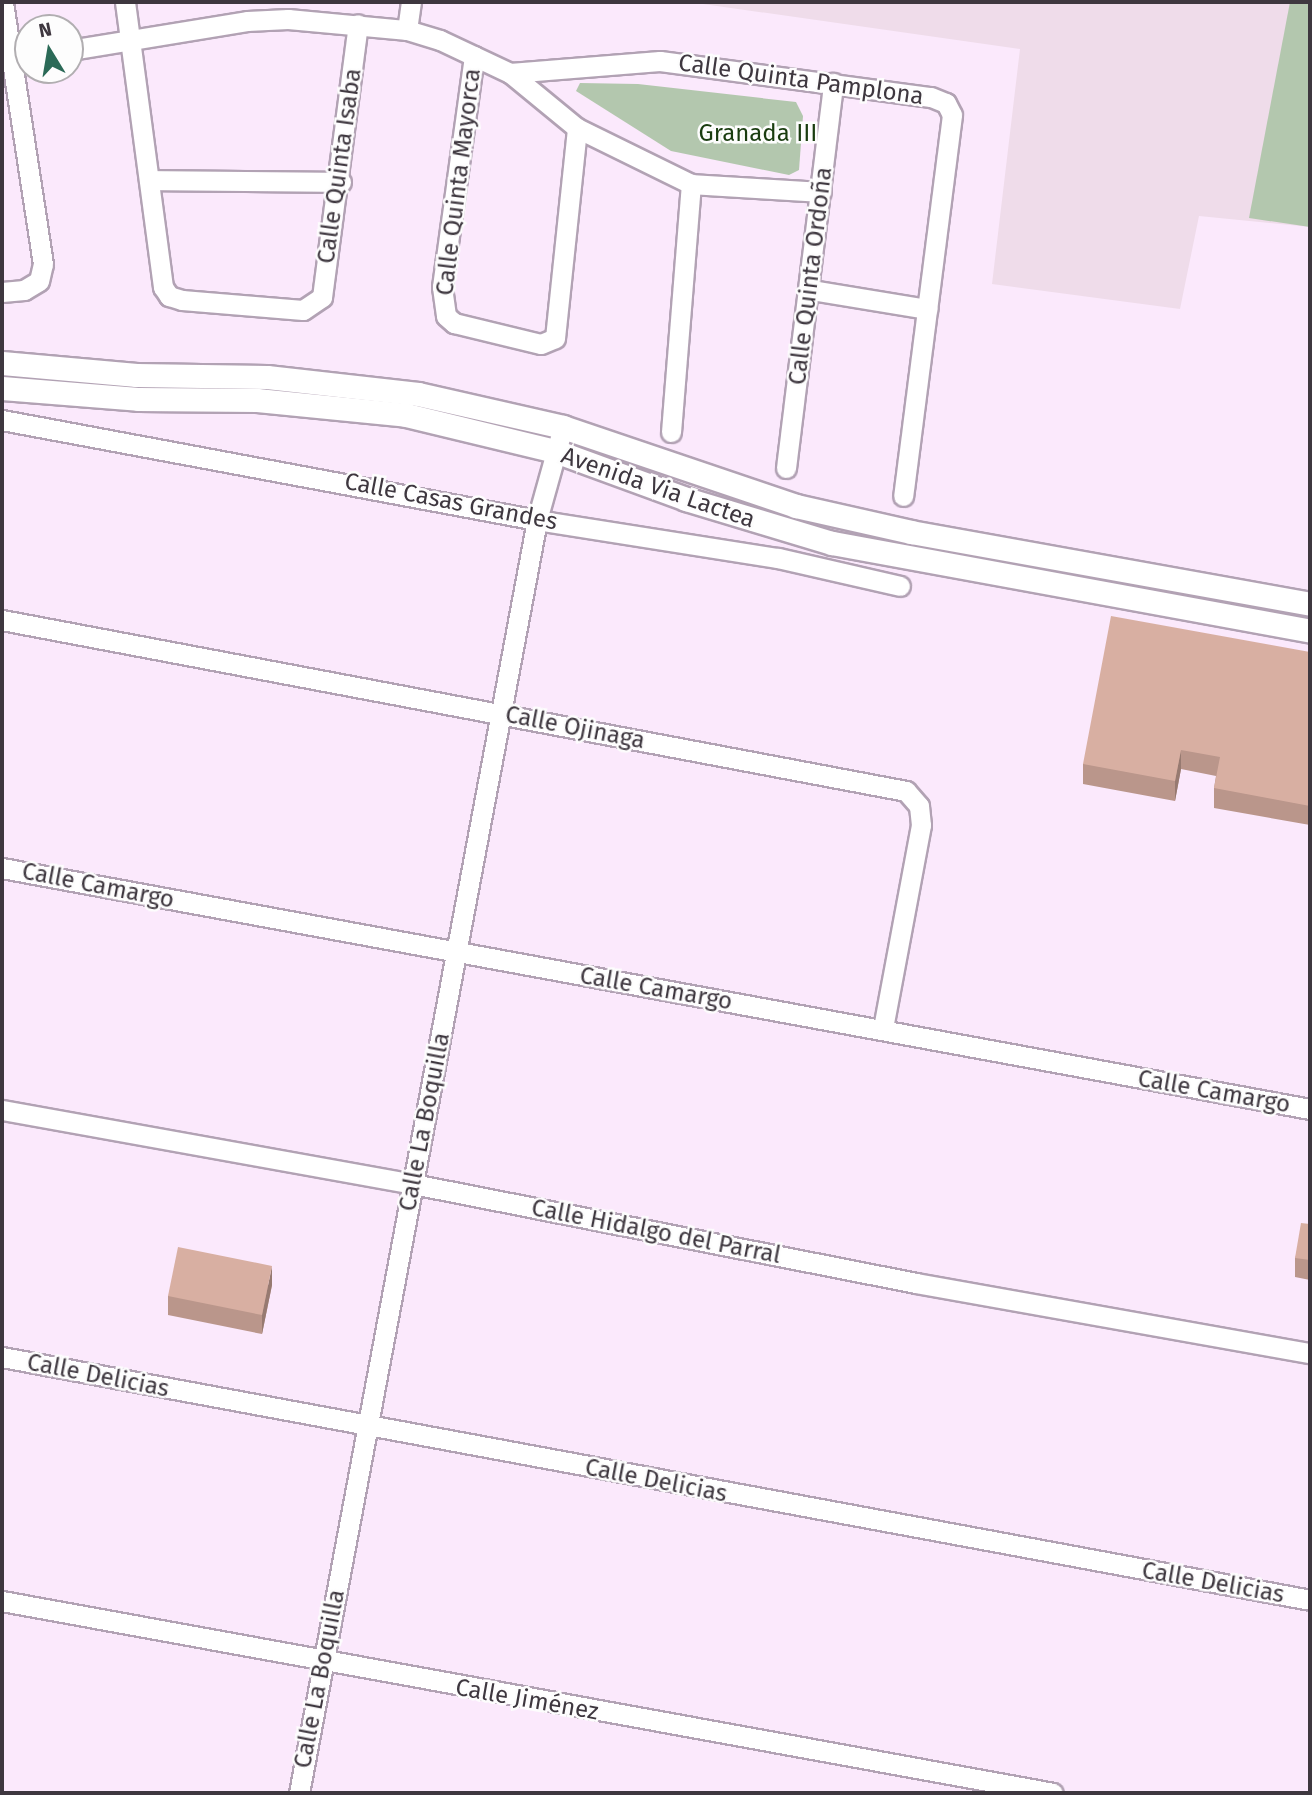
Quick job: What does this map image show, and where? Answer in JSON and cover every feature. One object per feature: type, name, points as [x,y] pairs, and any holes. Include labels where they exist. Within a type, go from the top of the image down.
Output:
[{"type":"main road","name":"Avenida Via Lactea","points":[[2,363],[136,375],[267,377],[343,384],[477,405],[563,427],[796,506],[925,534],[1310,604]]},
{"type":"main road","name":"Avenida Via Lactea","points":[[2,388],[62,395],[329,405],[474,429],[555,451],[732,514],[832,543],[1310,631]]},
{"type":"street","points":[[3,2],[14,61]]},
{"type":"street","points":[[125,2],[149,180],[341,182]]},
{"type":"street","points":[[407,30],[411,2]]},
{"type":"street","points":[[84,47],[247,21],[289,10],[358,24],[407,30],[510,73],[577,128],[691,184],[821,192]]},
{"type":"street","name":"Calle Quinta Isaba","points":[[149,180],[163,287],[169,296],[303,310],[314,305],[322,297],[341,182],[358,24]]},
{"type":"street","name":"Calle Quinta Mayorca","points":[[474,56],[442,287],[446,316],[454,324],[541,344],[555,338],[577,128]]},
{"type":"street","name":"Calle Quinta Pamplona","points":[[510,73],[641,60],[931,97],[950,107],[903,496]]},
{"type":"street","name":"Calle Quinta Ordoña","points":[[786,468],[811,290],[833,83]]},
{"type":"street","points":[[2,292],[24,290],[39,281],[43,264],[17,84]]},
{"type":"street","points":[[671,432],[691,184]]},
{"type":"street","points":[[811,290],[927,309]]},
{"type":"street","name":"Calle Casas Grandes","points":[[2,420],[537,520],[778,558],[900,586]]},
{"type":"street","name":"Calle La Boquilla","points":[[299,1793],[537,520],[563,427]]},
{"type":"street","name":"Calle Ojinaga","points":[[2,620],[911,794],[919,806],[921,825],[883,1029]]},
{"type":"street","name":"Calle Camargo","points":[[2,868],[1310,1109]]},
{"type":"street","name":"Calle Hidalgo del Parral","points":[[2,1110],[413,1184],[915,1283],[1310,1353]]},
{"type":"street","name":"Calle Delicias","points":[[2,1357],[367,1427],[1310,1600]]},
{"type":"street","name":"Calle Jiménez","points":[[2,1601],[323,1662],[1053,1793]]},
{"type":"shaded area","points":[[689,2],[1310,2],[1310,227],[1199,216],[1180,309],[992,284],[1020,49]]},
{"type":"green space","points":[[1290,2],[1310,2],[1310,227],[1249,218]]},
{"type":"green space","name":"Granada III","points":[[580,83],[638,84],[796,102],[803,116],[799,170],[789,175],[671,151],[576,91]]},
{"type":"building","points":[[1111,616],[1310,652],[1310,806],[1214,788],[1220,757],[1181,750],[1175,781],[1083,764]]},
{"type":"building","points":[[1301,1223],[1310,1224],[1310,1260],[1295,1258]]},
{"type":"building","points":[[178,1247],[272,1266],[262,1315],[168,1296]]}]
